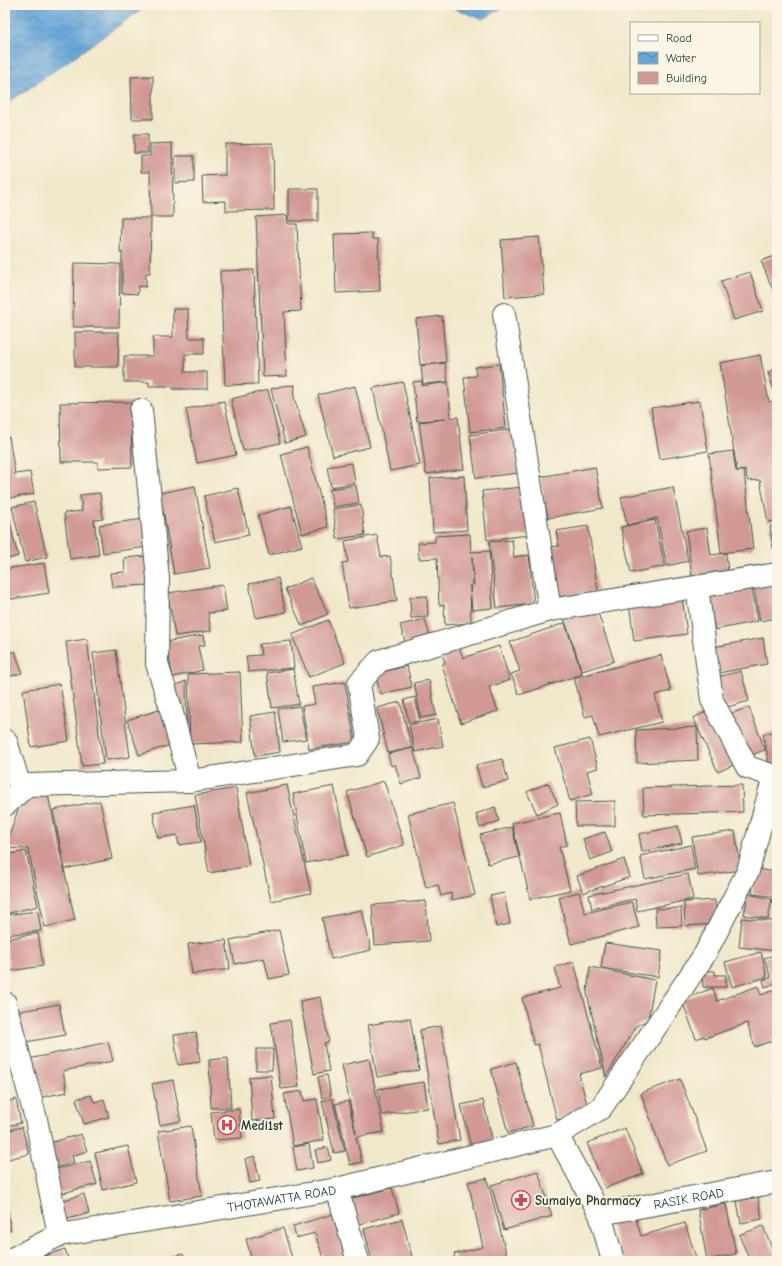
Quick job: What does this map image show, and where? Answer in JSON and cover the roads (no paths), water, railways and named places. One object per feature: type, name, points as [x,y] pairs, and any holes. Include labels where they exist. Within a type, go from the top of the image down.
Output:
[{"type":"street","points":[[504,314],[550,610]]},
{"type":"street","points":[[141,410],[158,578],[157,664],[169,702],[190,781]]},
{"type":"street","points":[[5,804],[27,785],[190,781],[357,755],[368,739],[359,683],[379,661],[550,610],[777,574]]},
{"type":"street","points":[[697,587],[712,700],[747,767],[776,776]]},
{"type":"street","points":[[6,741],[21,790]]},
{"type":"street","name":"THOTAWATTA ROAD","points":[[8,1261],[59,1235],[337,1189],[557,1135],[601,1108],[705,954],[748,871],[776,776]]},
{"type":"street","points":[[5,1003],[36,1119],[59,1235]]},
{"type":"street","points":[[557,1135],[600,1214],[613,1261]]},
{"type":"street","name":"RASIK ROAD","points":[[600,1214],[777,1182]]},
{"type":"street","points":[[337,1189],[358,1261]]},
{"type":"water","points":[[5,5],[148,5],[5,105]]},
{"type":"water","points":[[444,5],[507,5],[483,19]]},
{"type":"place","name":"Medi1st","points":[[227,1125]]},
{"type":"place","name":"Sumaiya Pharmacy","points":[[521,1200]]}]
